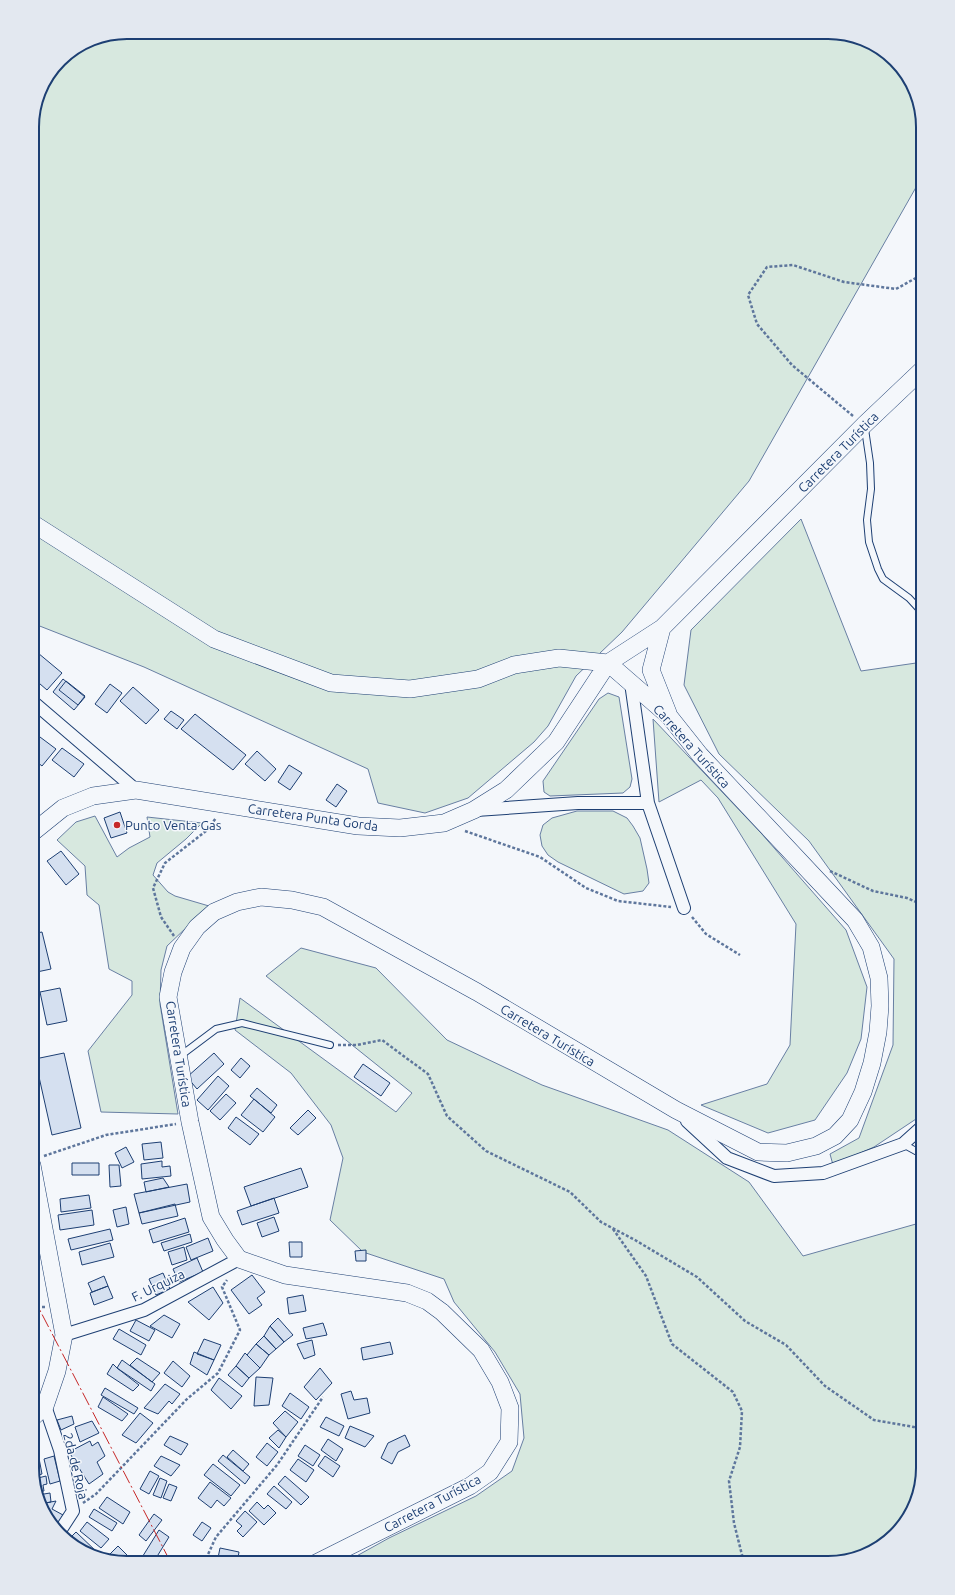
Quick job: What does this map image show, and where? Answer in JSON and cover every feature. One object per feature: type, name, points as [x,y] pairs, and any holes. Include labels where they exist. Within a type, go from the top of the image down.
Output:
[{"type":"main road","name":"Carretera Turística","points":[[330,1556],[470,1486],[490,1472],[509,1442],[510,1408],[500,1382],[481,1350],[442,1312],[427,1301],[407,1293],[285,1275],[239,1259],[225,1240],[211,1217],[190,1122],[168,997],[173,972],[182,948],[197,927],[214,912],[237,902],[261,897],[292,900],[323,908],[477,992],[676,1110],[758,1152],[787,1153],[816,1146],[835,1136],[850,1120],[863,1092],[872,1063],[878,1032],[880,1006],[879,978],[871,947],[855,920],[700,755],[669,716],[608,663],[662,628],[864,425],[916,376]]},
{"type":"main road","points":[[39,527],[214,639],[331,683],[410,688],[478,679],[514,666],[559,658],[608,663]]},
{"type":"main road","points":[[662,628],[651,670],[669,716]]},
{"type":"main road","name":"Carretera Punta Gorda","points":[[39,827],[63,808],[93,796],[136,790],[358,826],[400,828],[444,823],[474,810],[506,790],[556,742],[608,663]]},
{"type":"main road","points":[[39,1186],[64,1335],[57,1371],[45,1406],[39,1412]]},
{"type":"street","points":[[631,683],[648,803],[684,908]]},
{"type":"street","points":[[39,707],[136,790]]},
{"type":"street","points":[[474,810],[578,803],[648,803]]},
{"type":"street","points":[[676,1110],[728,1158],[774,1176],[823,1173],[904,1144],[916,1133]]},
{"type":"street","name":"F. Urquiza","points":[[64,1335],[144,1310],[239,1259]]},
{"type":"street","name":"2da de Roja","points":[[45,1406],[60,1450],[73,1511],[62,1527]]},
{"type":"lane","points":[[864,425],[870,462],[871,489],[867,520],[869,542],[883,579],[890,586],[909,598],[916,606]]},
{"type":"lane","points":[[179,1057],[216,1029],[242,1023],[330,1045]]},
{"type":"lane","points":[[904,1144],[916,1151]]},
{"type":"path","points":[[864,425],[792,366],[757,324],[748,295],[767,267],[793,265],[844,282],[896,289],[916,278]]},
{"type":"path","points":[[182,948],[161,916],[152,888],[165,863],[206,831],[226,805]]},
{"type":"path","points":[[444,823],[540,857],[586,888],[618,902],[684,908],[706,934],[740,955]]},
{"type":"path","points":[[826,870],[839,874],[873,891],[907,898],[916,902]]},
{"type":"path","points":[[330,1045],[357,1045],[382,1040],[428,1074],[447,1116],[486,1151],[570,1192],[601,1222],[697,1277],[745,1322],[786,1345],[825,1386],[874,1420],[916,1428]]},
{"type":"path","points":[[39,1160],[106,1135],[190,1122]]},
{"type":"path","points":[[613,1228],[646,1276],[672,1344],[733,1392],[742,1411],[740,1447],[729,1481],[734,1523],[743,1556]]},
{"type":"path","points":[[73,1511],[96,1494],[187,1399],[218,1373],[240,1330],[222,1287],[239,1259]]},
{"type":"path","points":[[207,1556],[216,1538],[277,1465],[323,1397]]},
{"type":"shaded area","points":[[127,39],[834,39],[867,48],[886,61],[894,69],[907,88],[913,104],[916,127],[916,187],[749,481],[622,632],[576,676],[548,726],[534,742],[468,798],[425,813],[378,803],[368,769],[144,667],[39,626],[39,121],[42,104],[48,88],[57,73],[69,61],[93,46],[110,41]]},
{"type":"shaded area","points":[[801,519],[861,671],[916,663],[916,1119],[874,1147],[833,1165],[830,1154],[859,1138],[893,1045],[894,959],[809,841],[719,754],[684,685],[691,630]]},
{"type":"shaded area","points":[[608,693],[619,697],[632,779],[630,787],[623,793],[550,796],[544,792],[543,781],[599,699]]},
{"type":"shaded area","points":[[653,719],[761,833],[846,930],[867,987],[861,1039],[847,1073],[815,1120],[768,1133],[701,1105],[767,1084],[790,1045],[796,924],[718,798],[701,780],[659,802]]},
{"type":"shaded area","points":[[577,811],[613,811],[627,818],[640,838],[647,869],[649,883],[643,891],[624,894],[558,862],[548,855],[542,846],[540,835],[543,825],[552,818]]},
{"type":"shaded area","points":[[95,816],[117,857],[129,848],[150,837],[147,817],[202,823],[186,839],[157,863],[153,875],[168,892],[175,896],[209,906],[167,946],[161,970],[160,1004],[178,1114],[101,1112],[88,1051],[132,995],[132,981],[109,969],[99,905],[87,895],[85,866],[57,840],[76,822]]},
{"type":"shaded area","points":[[301,948],[376,968],[447,1040],[542,1085],[668,1130],[749,1182],[803,1256],[916,1224],[916,1468],[913,1491],[898,1522],[886,1534],[867,1547],[845,1554],[828,1556],[357,1556],[389,1538],[476,1496],[512,1471],[524,1438],[520,1394],[495,1352],[454,1302],[444,1279],[363,1252],[330,1220],[343,1158],[331,1125],[291,1073],[235,1030],[240,998],[396,1112],[412,1093],[266,976]]},
{"type":"building","points":[[39,654],[62,673],[47,690],[39,683]]},
{"type":"building","points":[[63,679],[85,697],[74,710],[53,692]]},
{"type":"building","points":[[66,681],[85,696],[78,705],[59,690]]},
{"type":"building","points":[[110,684],[122,693],[107,713],[95,704]]},
{"type":"building","points":[[133,687],[159,710],[146,724],[120,701]]},
{"type":"building","points":[[171,711],[184,720],[177,729],[164,719]]},
{"type":"building","points":[[195,714],[246,755],[233,770],[181,729]]},
{"type":"building","points":[[39,736],[56,749],[42,766],[39,764]]},
{"type":"building","points":[[62,748],[84,764],[74,777],[52,760]]},
{"type":"building","points":[[257,751],[276,769],[265,781],[245,764]]},
{"type":"building","points":[[289,765],[302,773],[290,790],[278,782]]},
{"type":"building","points":[[337,784],[347,791],[336,807],[326,800]]},
{"type":"building","points":[[120,812],[127,833],[111,838],[104,818]]},
{"type":"building","points":[[61,851],[79,874],[66,885],[47,861]]},
{"type":"building","points":[[42,932],[51,969],[39,972],[39,933]]},
{"type":"building","points":[[60,988],[67,1021],[47,1025],[40,992]]},
{"type":"building","points":[[64,1053],[81,1128],[52,1135],[39,1077],[39,1058]]},
{"type":"building","points":[[214,1053],[224,1064],[197,1089],[187,1077]]},
{"type":"building","points":[[241,1058],[250,1066],[240,1078],[231,1070]]},
{"type":"building","points":[[363,1064],[390,1083],[381,1096],[354,1077]]},
{"type":"building","points":[[218,1076],[229,1086],[208,1110],[197,1100]]},
{"type":"building","points":[[257,1088],[277,1105],[271,1113],[250,1096]]},
{"type":"building","points":[[226,1094],[236,1103],[220,1120],[210,1111]]},
{"type":"building","points":[[254,1099],[275,1117],[263,1132],[241,1115]]},
{"type":"building","points":[[308,1110],[316,1118],[298,1135],[290,1128]]},
{"type":"building","points":[[236,1117],[259,1134],[250,1145],[228,1128]]},
{"type":"building","points":[[161,1142],[163,1158],[144,1160],[142,1144]]},
{"type":"building","points":[[126,1147],[134,1162],[122,1168],[115,1153]]},
{"type":"building","points":[[162,1161],[162,1167],[170,1166],[171,1176],[142,1179],[141,1164]]},
{"type":"building","points":[[72,1163],[99,1163],[99,1175],[72,1175]]},
{"type":"building","points":[[109,1165],[119,1165],[121,1186],[110,1187]]},
{"type":"building","points":[[301,1168],[308,1187],[251,1206],[244,1187]]},
{"type":"building","points":[[163,1178],[169,1187],[146,1192],[144,1182]]},
{"type":"building","points":[[187,1184],[190,1202],[139,1213],[134,1194]]},
{"type":"building","points":[[89,1195],[91,1208],[61,1212],[60,1199]]},
{"type":"building","points":[[274,1198],[279,1213],[242,1225],[237,1211]]},
{"type":"building","points":[[175,1204],[178,1216],[142,1224],[139,1213]]},
{"type":"building","points":[[126,1207],[129,1224],[117,1227],[113,1210]]},
{"type":"building","points":[[92,1210],[94,1225],[60,1230],[58,1215]]},
{"type":"building","points":[[274,1217],[279,1231],[262,1237],[257,1223]]},
{"type":"building","points":[[185,1218],[189,1232],[153,1243],[149,1230]]},
{"type":"building","points":[[110,1229],[113,1240],[71,1250],[68,1239]]},
{"type":"building","points":[[190,1234],[192,1242],[164,1251],[161,1243]]},
{"type":"building","points":[[208,1238],[213,1251],[191,1260],[186,1247]]},
{"type":"building","points":[[289,1242],[302,1242],[302,1257],[290,1257]]},
{"type":"building","points":[[110,1243],[114,1257],[82,1265],[79,1252]]},
{"type":"building","points":[[184,1247],[187,1260],[172,1265],[168,1252]]},
{"type":"building","points":[[366,1250],[366,1261],[356,1261],[355,1251]]},
{"type":"building","points":[[197,1258],[203,1272],[179,1282],[173,1269]]},
{"type":"building","points":[[163,1273],[170,1289],[156,1295],[149,1279]]},
{"type":"building","points":[[252,1275],[265,1292],[257,1298],[262,1305],[249,1314],[231,1290]]},
{"type":"building","points":[[104,1276],[108,1286],[92,1292],[88,1283]]},
{"type":"building","points":[[108,1286],[113,1298],[94,1305],[90,1293]]},
{"type":"building","points":[[213,1287],[223,1303],[209,1320],[188,1302]]},
{"type":"building","points":[[303,1295],[306,1311],[289,1314],[287,1298]]},
{"type":"building","points":[[164,1315],[180,1324],[172,1338],[150,1326]]},
{"type":"building","points":[[278,1318],[293,1335],[284,1342],[270,1326]]},
{"type":"building","points":[[136,1320],[155,1330],[149,1341],[130,1331]]},
{"type":"building","points":[[323,1323],[327,1335],[306,1339],[303,1328]]},
{"type":"building","points":[[270,1326],[284,1342],[276,1349],[264,1336]]},
{"type":"building","points":[[119,1329],[146,1345],[141,1355],[113,1339]]},
{"type":"building","points":[[264,1336],[276,1349],[269,1355],[256,1344]]},
{"type":"building","points":[[204,1339],[221,1345],[214,1360],[197,1354]]},
{"type":"building","points":[[312,1340],[315,1355],[304,1359],[297,1344]]},
{"type":"building","points":[[390,1342],[393,1354],[363,1360],[361,1348]]},
{"type":"building","points":[[256,1344],[269,1355],[260,1368],[247,1355]]},
{"type":"building","points":[[194,1352],[214,1360],[207,1375],[190,1364]]},
{"type":"building","points":[[245,1353],[260,1368],[249,1378],[236,1366]]},
{"type":"building","points":[[137,1358],[160,1373],[152,1382],[130,1365]]},
{"type":"building","points":[[122,1360],[155,1384],[151,1391],[117,1368]]},
{"type":"building","points":[[173,1361],[190,1376],[182,1387],[164,1373]]},
{"type":"building","points":[[113,1364],[139,1385],[133,1391],[107,1374]]},
{"type":"building","points":[[236,1366],[249,1378],[242,1387],[228,1375]]},
{"type":"building","points":[[320,1368],[332,1383],[316,1400],[304,1387]]},
{"type":"building","points":[[256,1377],[273,1378],[269,1405],[254,1406]]},
{"type":"building","points":[[219,1378],[242,1396],[231,1409],[211,1390]]},
{"type":"building","points":[[165,1384],[180,1394],[172,1404],[169,1401],[158,1414],[144,1408]]},
{"type":"building","points":[[105,1388],[138,1408],[134,1414],[101,1395]]},
{"type":"building","points":[[351,1391],[354,1400],[367,1398],[370,1413],[348,1419],[341,1394]]},
{"type":"building","points":[[290,1393],[309,1407],[301,1419],[282,1406]]},
{"type":"building","points":[[103,1397],[128,1414],[122,1421],[98,1407]]},
{"type":"building","points":[[285,1411],[298,1422],[286,1437],[273,1423]]},
{"type":"building","points":[[140,1413],[153,1423],[136,1443],[122,1435]]},
{"type":"building","points":[[72,1416],[74,1424],[61,1430],[57,1420]]},
{"type":"building","points":[[326,1417],[344,1426],[339,1436],[320,1427]]},
{"type":"building","points":[[92,1421],[99,1433],[80,1442],[75,1427]]},
{"type":"building","points":[[350,1426],[374,1436],[365,1447],[345,1438]]},
{"type":"building","points":[[278,1430],[286,1437],[279,1448],[269,1438]]},
{"type":"building","points":[[405,1435],[410,1446],[398,1452],[392,1464],[381,1458],[388,1443]]},
{"type":"building","points":[[170,1436],[188,1444],[181,1455],[164,1445]]},
{"type":"building","points":[[328,1439],[343,1449],[336,1461],[321,1450]]},
{"type":"building","points":[[90,1441],[92,1446],[98,1442],[105,1456],[97,1462],[103,1474],[89,1484],[69,1452]]},
{"type":"building","points":[[267,1443],[278,1452],[267,1466],[256,1457]]},
{"type":"building","points":[[305,1445],[320,1455],[313,1466],[298,1456]]},
{"type":"building","points":[[233,1450],[249,1464],[243,1471],[227,1457]]},
{"type":"building","points":[[223,1455],[250,1477],[245,1484],[218,1461]]},
{"type":"building","points":[[54,1456],[60,1481],[50,1484],[44,1459]]},
{"type":"building","points":[[161,1456],[180,1465],[171,1476],[154,1466]]},
{"type":"building","points":[[325,1456],[340,1466],[333,1477],[318,1466]]},
{"type":"building","points":[[39,1458],[42,1474],[39,1475]]},
{"type":"building","points":[[298,1459],[314,1470],[306,1482],[290,1470]]},
{"type":"building","points":[[213,1464],[240,1485],[231,1496],[204,1475]]},
{"type":"building","points":[[150,1471],[159,1476],[149,1494],[140,1489]]},
{"type":"building","points":[[46,1476],[47,1484],[43,1485],[44,1491],[43,1491],[40,1478]]},
{"type":"building","points":[[285,1476],[309,1497],[301,1505],[278,1484]]},
{"type":"building","points":[[160,1478],[167,1481],[161,1498],[153,1495]]},
{"type":"building","points":[[210,1482],[231,1498],[224,1506],[217,1500],[211,1508],[198,1498]]},
{"type":"building","points":[[169,1484],[177,1487],[171,1501],[163,1498]]},
{"type":"building","points":[[274,1486],[292,1502],[286,1509],[267,1494]]},
{"type":"building","points":[[50,1493],[51,1502],[46,1503],[43,1494]]},
{"type":"building","points":[[107,1497],[130,1512],[123,1524],[99,1508]]},
{"type":"building","points":[[56,1501],[52,1509],[63,1515],[58,1523],[54,1517],[46,1503]]},
{"type":"building","points":[[257,1502],[264,1509],[268,1505],[276,1513],[264,1525],[249,1511]]},
{"type":"building","points":[[94,1509],[117,1523],[112,1531],[89,1517]]},
{"type":"building","points":[[245,1511],[257,1522],[243,1537],[237,1531],[242,1526],[236,1521]]},
{"type":"building","points":[[154,1514],[162,1520],[146,1541],[139,1535]]},
{"type":"building","points":[[87,1522],[109,1539],[101,1548],[80,1531]]},
{"type":"building","points":[[202,1522],[211,1528],[202,1541],[193,1535]]},
{"type":"building","points":[[159,1530],[169,1537],[157,1556],[143,1556]]},
{"type":"building","points":[[76,1532],[94,1549],[88,1547],[72,1536]]},
{"type":"building","points":[[118,1546],[128,1556],[121,1556],[110,1554]]},
{"type":"building","points":[[220,1548],[239,1552],[238,1556],[218,1556]]},
{"type":"power","points":[[39,1308],[167,1556]]},
{"type":"place","name":"Punto Venta Gas","points":[[117,825]]}]
